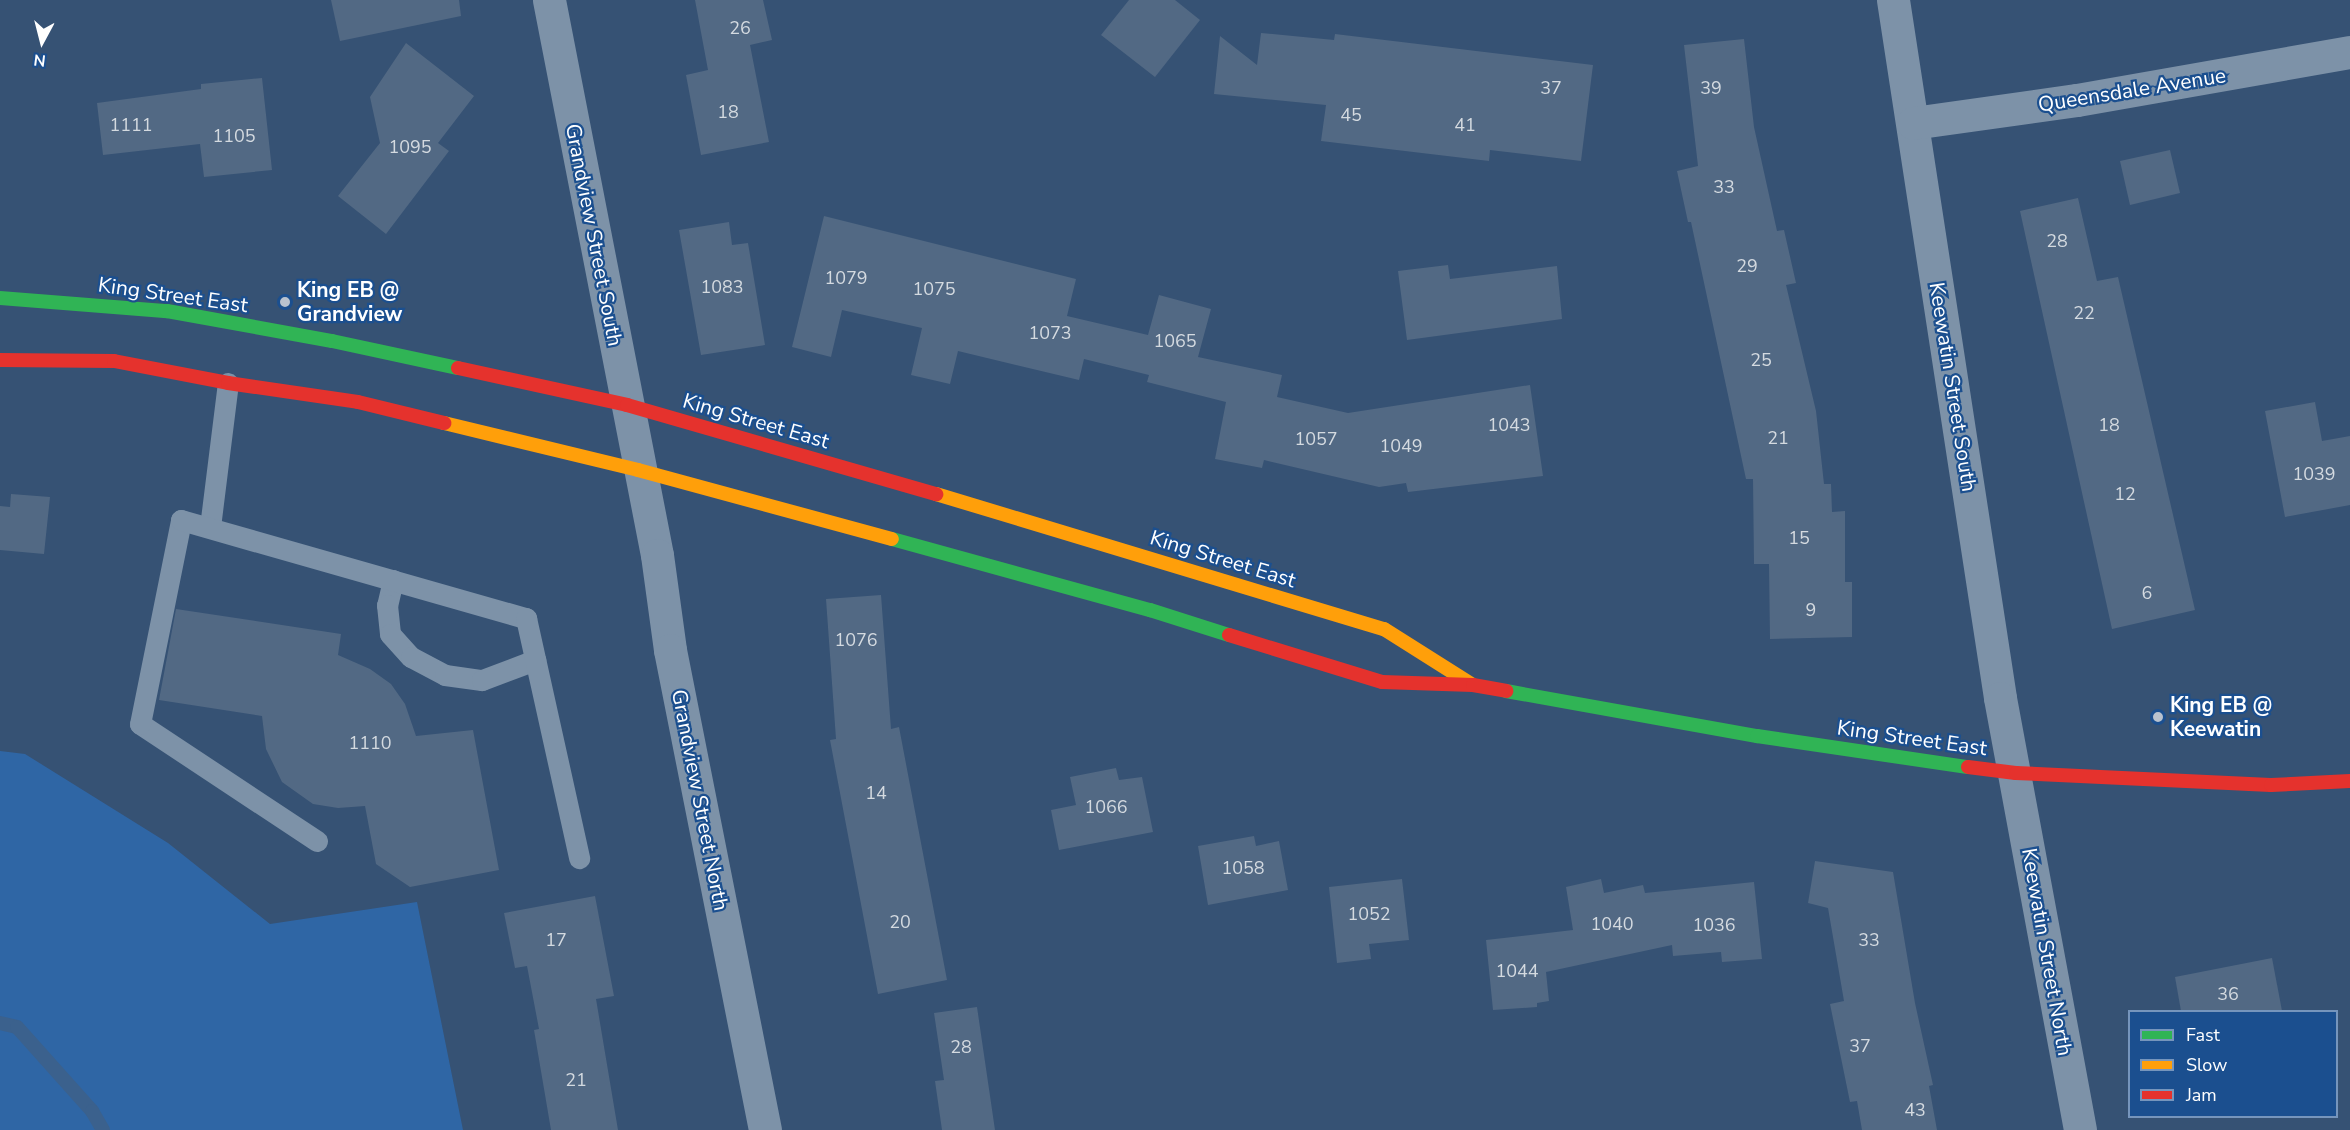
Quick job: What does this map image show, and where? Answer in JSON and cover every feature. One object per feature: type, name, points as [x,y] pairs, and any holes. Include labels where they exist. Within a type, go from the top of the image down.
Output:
[{"type":"main road","name":"King Street East","points":[[0,298],[167,311],[332,341],[627,405],[1384,629],[1473,685]]},
{"type":"main road","name":"King Street East","points":[[0,360],[114,362],[228,383],[358,402],[638,470],[1150,610],[1382,682],[1473,685],[1757,736],[1939,764],[2016,773],[2271,785],[2350,781]]},
{"type":"street","name":"Grandview Street South","points":[[549,0],[638,470]]},
{"type":"street","name":"Keewatin Street South","points":[[1893,0],[2000,699],[2016,773]]},
{"type":"street","name":"Queensdale Avenue","points":[[1913,123],[2077,100],[2350,52]]},
{"type":"street","name":"Grandview Street North","points":[[638,470],[657,555],[670,650],[765,1130]]},
{"type":"street","name":"Keewatin Street North","points":[[2016,773],[2080,1130]]},
{"type":"lane","points":[[210,527],[228,383]]},
{"type":"lane","points":[[317,841],[140,724],[181,520],[526,618],[579,858]]},
{"type":"lane","points":[[393,580],[387,605],[390,634],[411,657],[445,675],[482,680],[535,660]]},
{"type":"shaded area","points":[[0,751],[25,754],[168,843],[270,924],[417,902],[463,1130],[0,1130]]},
{"type":"building","points":[[331,0],[459,0],[461,16],[340,41]]},
{"type":"building","points":[[695,0],[763,0],[772,40],[750,45],[769,142],[701,155],[686,75],[708,70]]},
{"type":"building","points":[[1129,0],[1175,0],[1200,20],[1155,77],[1101,35]]},
{"type":"building","points":[[1261,33],[1334,40],[1335,34],[1593,65],[1581,161],[1490,150],[1489,161],[1321,141],[1326,105],[1214,94],[1220,36],[1257,65]]},
{"type":"building","points":[[1744,39],[1754,127],[1777,231],[1784,230],[1796,283],[1786,285],[1816,411],[1824,484],[1831,484],[1832,512],[1845,511],[1845,582],[1852,582],[1852,637],[1770,639],[1769,564],[1754,564],[1753,479],[1746,479],[1691,222],[1688,222],[1677,171],[1698,166],[1684,45]]},
{"type":"building","points":[[406,43],[474,96],[438,143],[449,151],[386,234],[338,196],[380,143],[370,97]]},
{"type":"building","points":[[262,78],[272,170],[204,177],[200,144],[103,155],[97,103],[201,89],[201,84]]},
{"type":"building","points":[[2170,150],[2180,193],[2130,205],[2120,161]]},
{"type":"building","points":[[2078,198],[2097,281],[2118,277],[2195,610],[2112,629],[2020,211]]},
{"type":"building","points":[[824,216],[1076,279],[1067,316],[1148,335],[1159,295],[1211,309],[1198,357],[1282,375],[1277,397],[1348,413],[1530,385],[1543,476],[1408,492],[1406,483],[1379,487],[1264,460],[1262,468],[1215,459],[1226,402],[1147,382],[1149,375],[1084,359],[1079,380],[958,351],[950,384],[911,375],[922,328],[842,310],[831,357],[792,347]]},
{"type":"building","points":[[729,222],[732,245],[748,243],[765,345],[701,355],[679,230]]},
{"type":"building","points":[[1448,265],[1450,279],[1557,266],[1562,319],[1407,340],[1398,271]]},
{"type":"building","points":[[2315,402],[2322,441],[2350,436],[2350,505],[2285,517],[2265,411]]},
{"type":"building","points":[[11,494],[50,497],[44,554],[0,550],[0,506],[10,507]]},
{"type":"building","points":[[881,595],[891,729],[899,727],[947,980],[878,994],[830,740],[836,739],[826,599]]},
{"type":"building","points":[[176,609],[341,634],[338,655],[370,669],[391,684],[405,704],[416,736],[473,730],[499,870],[410,887],[376,864],[365,806],[338,808],[313,804],[282,782],[266,749],[262,716],[159,700]]},
{"type":"building","points":[[1116,768],[1119,780],[1142,777],[1153,832],[1059,850],[1051,810],[1076,805],[1070,777]]},
{"type":"building","points":[[1254,836],[1256,846],[1279,841],[1288,890],[1208,905],[1198,846]]},
{"type":"building","points":[[1815,861],[1893,872],[1915,1003],[1933,1085],[1929,1086],[1937,1130],[1862,1130],[1857,1101],[1850,1102],[1830,1004],[1844,1001],[1828,908],[1808,903]]},
{"type":"building","points":[[1402,879],[1409,940],[1369,944],[1371,959],[1337,963],[1329,887]]},
{"type":"building","points":[[1601,879],[1604,893],[1643,885],[1645,893],[1754,882],[1762,959],[1722,962],[1721,952],[1673,956],[1672,945],[1546,972],[1549,1001],[1537,1003],[1537,1007],[1493,1010],[1486,940],[1573,930],[1566,887]]},
{"type":"building","points":[[595,896],[614,996],[596,999],[618,1130],[551,1130],[534,1030],[539,1029],[527,966],[515,968],[504,913]]},
{"type":"building","points":[[2272,958],[2282,1010],[2181,1010],[2175,977]]},
{"type":"building","points":[[977,1007],[995,1130],[942,1130],[935,1081],[944,1080],[934,1013]]},
{"type":"waterway","points":[[0,1023],[17,1027],[92,1111],[103,1130]]},
{"type":"traffic: fast","points":[[0,298],[167,311],[332,341],[458,368]]},
{"type":"traffic: fast","points":[[892,539],[1150,610],[1229,635]]},
{"type":"traffic: fast","points":[[1506,691],[1757,736],[1968,767]]},
{"type":"traffic: slow","points":[[444,423],[638,470],[892,539]]},
{"type":"traffic: slow","points":[[936,494],[1384,629],[1471,684]]},
{"type":"traffic: jam","points":[[0,360],[114,361],[228,383],[358,402],[444,423]]},
{"type":"traffic: jam","points":[[458,368],[627,405],[936,494]]},
{"type":"traffic: jam","points":[[1229,635],[1382,682],[1473,685],[1506,691]]},
{"type":"traffic: jam","points":[[1968,767],[2016,773],[2271,785],[2350,781]]},
{"type":"place","name":"King EB @ Grandview","points":[[285,302]]},
{"type":"place","name":"King EB @ Keewatin","points":[[2158,717]]}]
